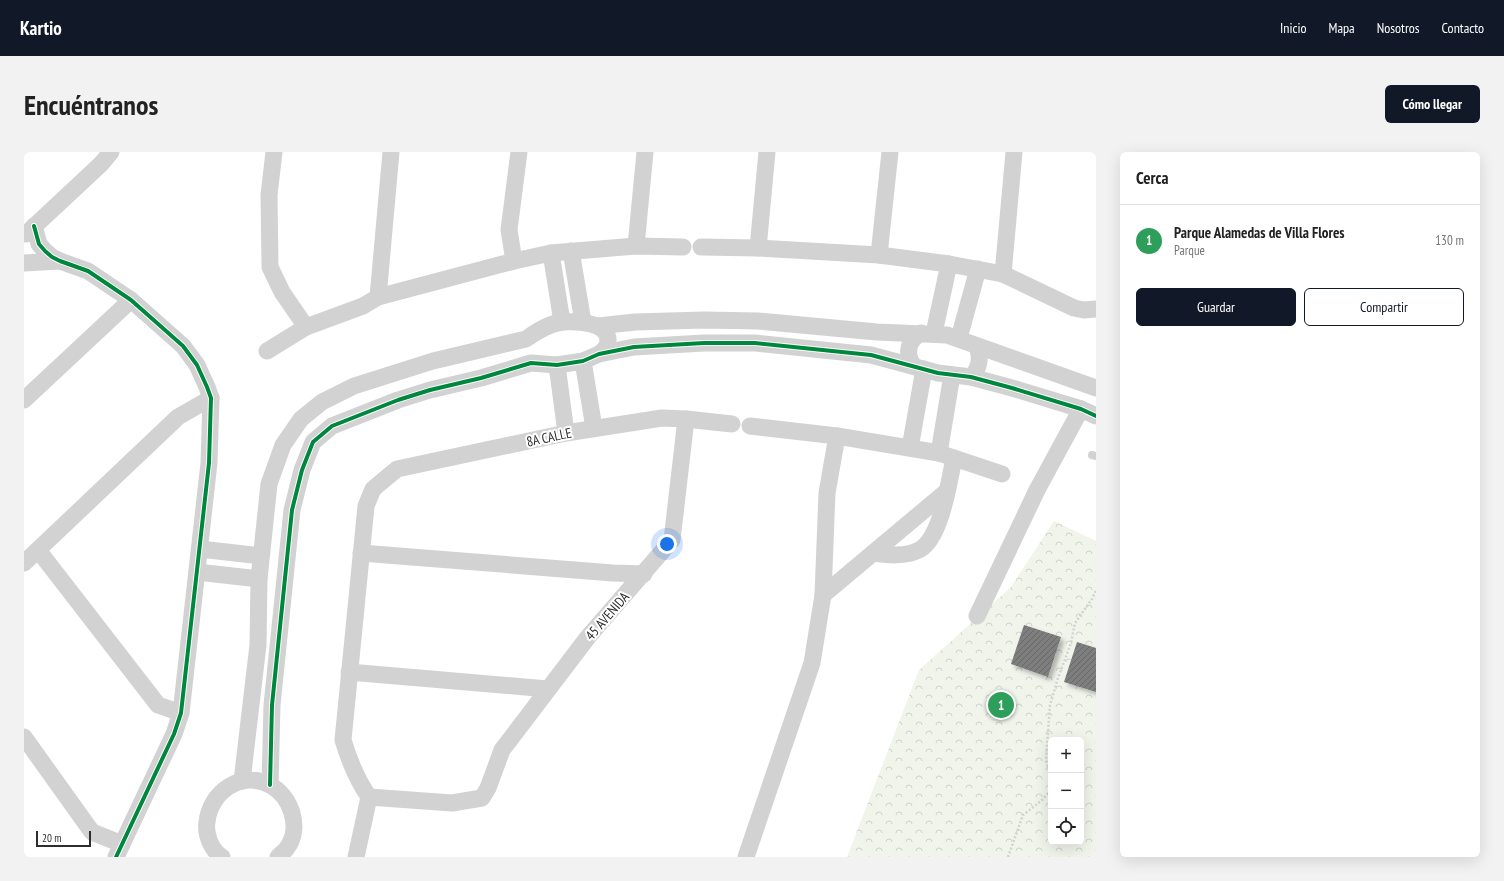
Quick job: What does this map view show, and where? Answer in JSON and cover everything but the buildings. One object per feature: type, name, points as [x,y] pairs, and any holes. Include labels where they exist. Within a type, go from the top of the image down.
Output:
[{"type":"street","points":[[24,737],[92,832],[119,850],[174,734],[181,713],[209,463],[211,398],[197,365],[183,346],[131,300],[88,271],[60,261],[45,251],[39,244],[36,235],[29,231],[101,164],[111,152]]},
{"type":"street","points":[[274,152],[269,195],[270,267],[282,292],[306,327]]},
{"type":"street","points":[[378,297],[391,152]]},
{"type":"street","points":[[514,260],[509,230],[519,152]]},
{"type":"street","points":[[636,246],[645,152]]},
{"type":"street","points":[[758,248],[767,152]]},
{"type":"street","points":[[879,255],[890,152]]},
{"type":"street","points":[[1003,274],[1014,152]]},
{"type":"street","points":[[267,351],[306,327],[363,306],[378,297],[514,260],[571,251],[636,246],[683,246]]},
{"type":"street","points":[[701,247],[758,248],[879,255],[949,264],[1003,274],[1074,308],[1084,310],[1096,309]]},
{"type":"street","points":[[270,785],[272,705],[292,510],[302,470],[312,442],[332,426],[398,400],[430,390],[532,363],[557,365],[583,361],[604,351],[608,340],[606,334],[590,324],[571,251]]},
{"type":"street","points":[[551,253],[562,322]]},
{"type":"street","points":[[24,263],[60,261]]},
{"type":"street","points":[[928,333],[949,264]]},
{"type":"street","points":[[959,338],[978,269]]},
{"type":"street","points":[[24,400],[131,300]]},
{"type":"street","points":[[532,363],[523,355],[523,344],[526,339],[536,331],[562,322],[590,324],[704,320],[758,321],[877,332],[928,333],[959,338],[977,346],[1096,388]]},
{"type":"street","points":[[919,367],[909,357],[909,347],[913,339],[928,333]]},
{"type":"street","points":[[242,781],[258,645],[259,579],[269,484],[283,445],[301,419],[322,402],[354,386],[432,362],[526,339]]},
{"type":"street","points":[[599,354],[634,347],[704,343],[755,343],[871,355],[952,376],[971,377],[1089,412],[1037,490],[977,616]]},
{"type":"street","points":[[971,377],[979,366],[979,352],[977,346]]},
{"type":"street","points":[[583,361],[594,428]]},
{"type":"street","points":[[557,365],[566,433]]},
{"type":"street","points":[[910,448],[919,367]]},
{"type":"street","points":[[873,553],[893,555],[919,550],[929,542],[939,523],[947,491],[946,456],[952,376]]},
{"type":"street","points":[[24,564],[178,418],[211,398]]},
{"type":"street","name":"8A CALLE","points":[[361,553],[366,506],[373,489],[397,468],[566,433],[662,418],[732,424]]},
{"type":"street","name":"45 AVENIDA","points":[[369,797],[452,803],[482,798],[488,788],[502,750],[588,637],[672,540],[686,419]]},
{"type":"street","points":[[750,426],[837,436],[910,448],[946,456],[1002,474]]},
{"type":"street","points":[[746,857],[812,663],[823,595],[827,494],[837,436]]},
{"type":"street","points":[[823,595],[947,491]]},
{"type":"street","points":[[200,549],[261,556]]},
{"type":"street","points":[[38,550],[158,705],[181,713]]},
{"type":"street","points":[[356,857],[369,797],[362,786],[347,754],[343,740],[361,553],[613,573],[644,574]]},
{"type":"street","points":[[197,572],[259,579]]},
{"type":"street","points":[[349,672],[548,689]]},
{"type":"street","points":[[222,857],[210,843],[206,827],[208,812],[215,798],[227,787],[242,781],[256,781],[270,785],[284,796],[293,812],[294,831],[287,848],[278,857]]},
{"type":"path","points":[[1050,773],[1046,760],[1050,706],[1058,678],[1071,643],[1075,623],[1092,599],[1096,590]]},
{"type":"path","points":[[1008,857],[1023,815],[1041,801],[1048,793]]},
{"type":"green space","points":[[1054,521],[1096,541],[1096,857],[847,857],[919,670],[1011,587]]},
{"type":"cycle path","points":[[34,226],[39,244],[52,257],[88,271],[131,300],[183,346],[197,365],[211,398],[209,463],[181,713],[174,734],[116,857]]},
{"type":"cycle path","points":[[270,785],[272,705],[292,510],[302,470],[313,442],[332,426],[398,400],[531,363],[557,365],[583,361],[599,354],[634,347],[704,343],[755,343],[871,355],[938,373],[971,377],[1012,388],[1081,409],[1096,416]]},
{"type":"place","name":"Parque Alamedas de Villa Flores","points":[[1001,705]]}]
